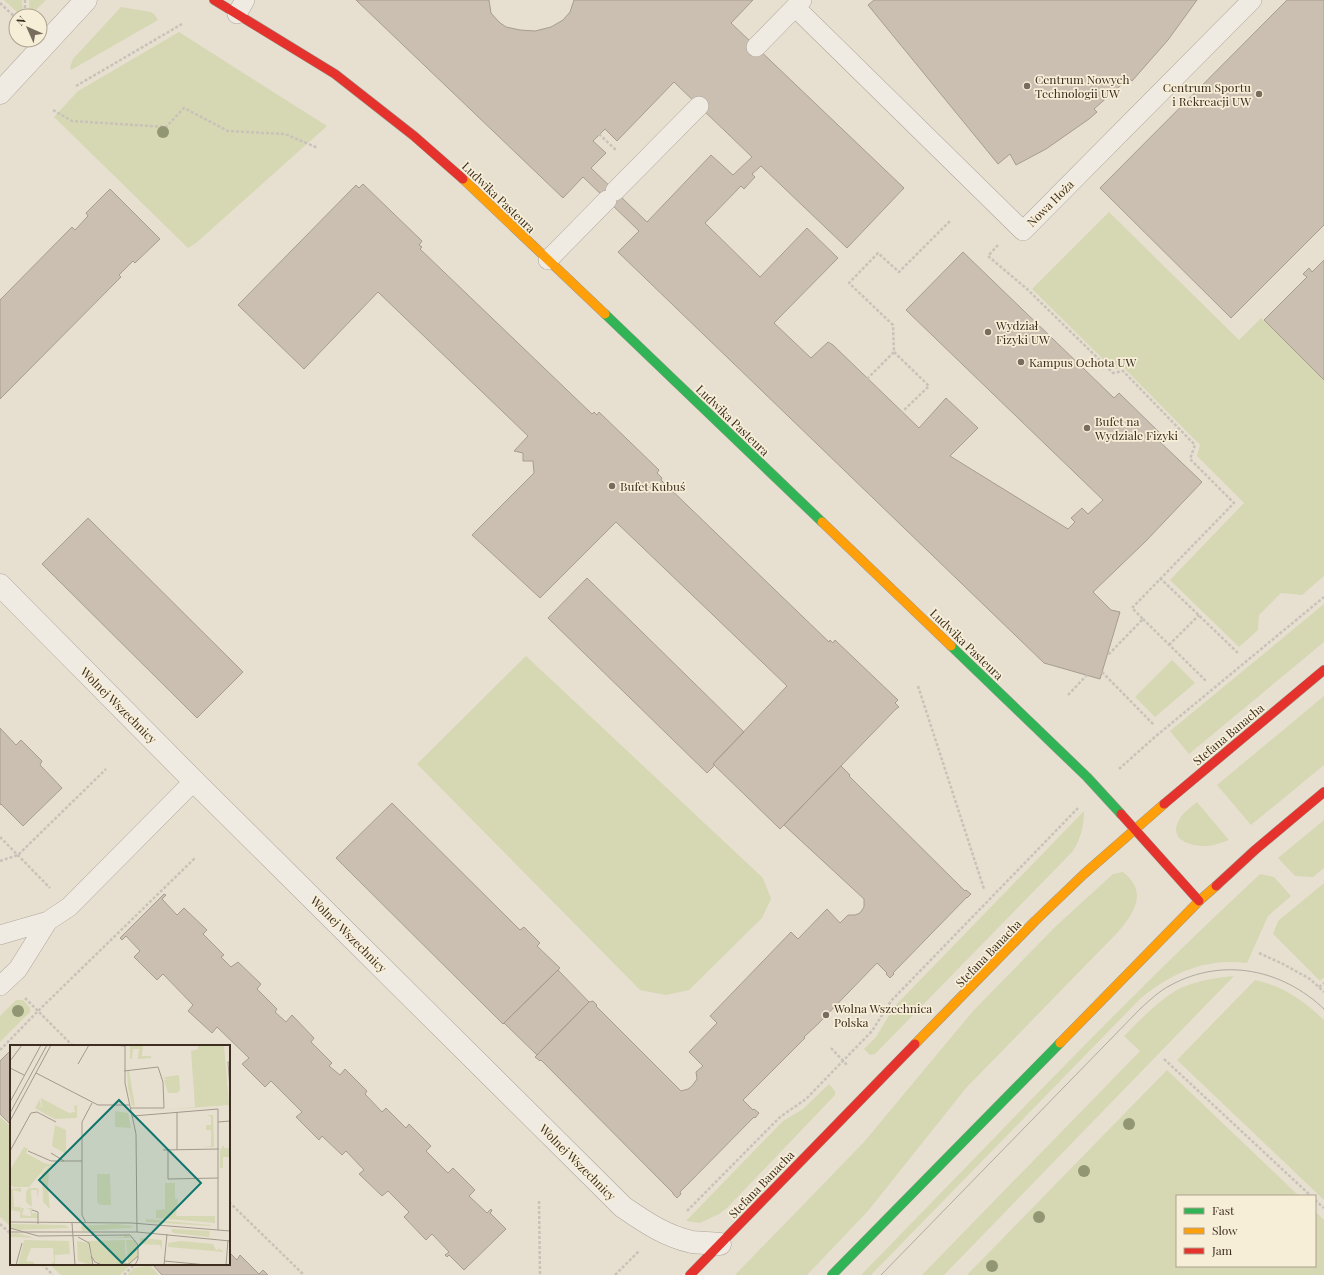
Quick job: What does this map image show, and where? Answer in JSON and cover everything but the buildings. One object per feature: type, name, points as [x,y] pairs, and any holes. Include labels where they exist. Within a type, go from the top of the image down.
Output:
[{"type":"main road","name":"Ludwika Pasteura","points":[[214,0],[241,7],[335,74],[368,98],[458,174],[1081,771],[1199,901]]},
{"type":"main road","name":"Stefana Banacha","points":[[690,1275],[1035,921],[1084,874],[1135,829],[1324,670]]},
{"type":"main road","points":[[832,1275],[1199,901],[1255,850],[1324,792]]},
{"type":"street","points":[[0,93],[86,0]]},
{"type":"street","name":"Wolnej Wszechnicy","points":[[0,585],[194,781],[623,1206],[655,1229],[693,1242],[720,1244]]},
{"type":"lane","name":"Nowa Hoża","points":[[799,3],[1023,231],[1252,0]]},
{"type":"lane","points":[[756,47],[799,3]]},
{"type":"lane","points":[[548,260],[698,106]]},
{"type":"lane","points":[[0,935],[48,921],[69,907],[194,781]]},
{"type":"lane","points":[[3,983],[18,969],[48,921]]},
{"type":"path","points":[[0,3],[8,10]]},
{"type":"path","points":[[76,86],[182,24]]},
{"type":"path","points":[[53,110],[72,121],[166,127],[184,108],[228,131],[285,134],[318,148]]},
{"type":"path","points":[[600,134],[619,153]]},
{"type":"path","points":[[902,412],[928,386],[894,352],[893,325],[849,283],[878,253],[898,272],[951,220]]},
{"type":"path","points":[[1017,225],[988,256],[1027,289],[1113,373],[1122,371],[1195,445],[1190,459],[1234,503],[1132,608],[1206,681]]},
{"type":"path","points":[[867,379],[894,352]]},
{"type":"path","points":[[1160,578],[1239,654]]},
{"type":"path","points":[[1116,771],[1324,597]]},
{"type":"path","points":[[1169,645],[1199,615]]},
{"type":"path","points":[[1108,654],[1143,619]]},
{"type":"path","points":[[1102,672],[1154,725]]},
{"type":"path","points":[[1068,695],[1087,675]]},
{"type":"path","points":[[918,686],[984,889]]},
{"type":"path","points":[[0,861],[18,855],[106,769]]},
{"type":"path","points":[[683,1215],[780,1117],[806,1099],[843,1061],[872,1031],[891,1001],[1082,804]]},
{"type":"path","points":[[0,837],[69,907]]},
{"type":"path","points":[[0,1050],[195,858]]},
{"type":"path","points":[[1258,953],[1297,971],[1310,979],[1324,992]]},
{"type":"path","points":[[3,983],[38,1011],[72,1045]]},
{"type":"path","points":[[1319,988],[1324,983]]},
{"type":"path","points":[[831,1048],[848,1066]]},
{"type":"path","points":[[1164,1059],[1310,1195]]},
{"type":"path","points":[[539,1201],[540,1275]]},
{"type":"path","points":[[1316,1201],[1324,1208]]},
{"type":"path","points":[[230,1203],[304,1275]]},
{"type":"path","points":[[0,1224],[10,1233]]},
{"type":"path","points":[[615,1275],[643,1248]]},
{"type":"path","points":[[43,1265],[53,1275]]},
{"type":"path","points":[[124,1275],[134,1265]]},
{"type":"green space","points":[[4,0],[22,0],[23,8],[13,8]]},
{"type":"green space","points":[[29,0],[46,0],[38,8],[30,8]]},
{"type":"green space","points":[[121,7],[151,12],[158,20],[71,70],[70,67],[73,59]]},
{"type":"green space","points":[[179,32],[327,126],[196,243],[188,248],[54,117],[78,91]]},
{"type":"green space","points":[[1109,212],[1239,340],[1261,318],[1324,380],[1324,576],[1302,595],[1281,593],[1259,615],[1258,630],[1239,647],[1170,580],[1244,503],[1197,456],[1200,445],[1124,368],[1113,369],[1032,289]]},
{"type":"green space","points":[[1324,604],[1324,642],[1189,754],[1170,731]]},
{"type":"green space","points":[[526,656],[763,878],[771,899],[762,918],[689,990],[666,995],[640,990],[417,764]]},
{"type":"green space","points":[[1172,660],[1195,683],[1155,717],[1135,697]]},
{"type":"green space","points":[[1324,696],[1324,765],[1251,825],[1217,785]]},
{"type":"green space","points":[[1197,802],[1229,840],[1213,845],[1202,846],[1190,844],[1180,839],[1176,829],[1179,819]]},
{"type":"green space","points":[[1084,811],[1082,832],[1073,851],[875,1054],[870,1055],[864,1049],[876,1037],[894,1007]]},
{"type":"green space","points":[[1324,820],[1324,868],[1313,877],[1295,876],[1278,858]]},
{"type":"green space","points":[[1123,872],[1131,880],[1137,894],[1134,910],[1118,932],[966,1088],[868,1211],[807,1275],[735,1275],[864,1142],[973,1011],[1056,926],[1113,874]]},
{"type":"green space","points":[[1260,874],[1274,877],[1291,896],[1268,916],[1247,963],[1218,963],[1191,969],[1165,981],[1141,998],[871,1275],[861,1275],[1108,1022]]},
{"type":"green space","points":[[1324,883],[1324,977],[1320,981],[1273,934],[1278,921]]},
{"type":"green space","points":[[1234,976],[944,1275],[922,1275],[1140,1051],[1124,1036],[1142,1018],[1175,991],[1204,980]]},
{"type":"green space","points":[[1255,980],[1284,990],[1308,1006],[1324,1020],[1324,1200],[1177,1060]]},
{"type":"green space","points":[[16,1000],[23,1000],[30,1008],[30,1012],[0,1042],[0,1016]]},
{"type":"green space","points":[[1167,1070],[1298,1195],[1176,1195],[1176,1267],[1316,1267],[1316,1212],[1324,1220],[1324,1275],[967,1275]]},
{"type":"green space","points":[[829,1084],[835,1091],[835,1095],[727,1208],[719,1214],[700,1223],[686,1221],[783,1121],[803,1109]]},
{"type":"green space","points":[[0,1117],[10,1126],[10,1226],[0,1217]]},
{"type":"green space","points":[[50,1265],[131,1265],[120,1275],[61,1275]]},
{"type":"green space","points":[[150,1265],[159,1275],[127,1275],[134,1268]]},
{"type":"tram line","points":[[881,1275],[1140,1009],[1167,987],[1191,976],[1211,971],[1231,970],[1251,972],[1271,976],[1290,984],[1308,995],[1324,1009]]},
{"type":"traffic: fast","points":[[605,314],[822,522]]},
{"type":"traffic: fast","points":[[951,646],[1087,777],[1121,814]]},
{"type":"traffic: fast","points":[[832,1275],[1060,1043]]},
{"type":"traffic: slow","points":[[463,179],[605,314]]},
{"type":"traffic: slow","points":[[822,522],[951,646]]},
{"type":"traffic: slow","points":[[915,1044],[1035,921],[1084,874],[1164,804]]},
{"type":"traffic: slow","points":[[1060,1043],[1199,901],[1216,886]]},
{"type":"traffic: jam","points":[[214,0],[335,74],[414,136],[463,179]]},
{"type":"traffic: jam","points":[[1164,804],[1324,670]]},
{"type":"traffic: jam","points":[[1216,886],[1255,850],[1324,792]]},
{"type":"traffic: jam","points":[[1121,814],[1199,901]]},
{"type":"traffic: jam","points":[[690,1275],[915,1044]]},
{"type":"place","name":"Centrum Nowych Technologii UW","points":[[1027,86]]},
{"type":"place","name":"Centrum Sportu i Rekreacji UW","points":[[1259,94]]},
{"type":"place","name":"Wydział Fizyki UW","points":[[988,332]]},
{"type":"place","name":"Kampus Ochota UW","points":[[1021,362]]},
{"type":"place","name":"Bufet na Wydziale Fizyki","points":[[1087,428]]},
{"type":"place","name":"Bufet Kubuś","points":[[612,486]]},
{"type":"place","name":"Wolna Wszechnica Polska","points":[[826,1015]]}]
